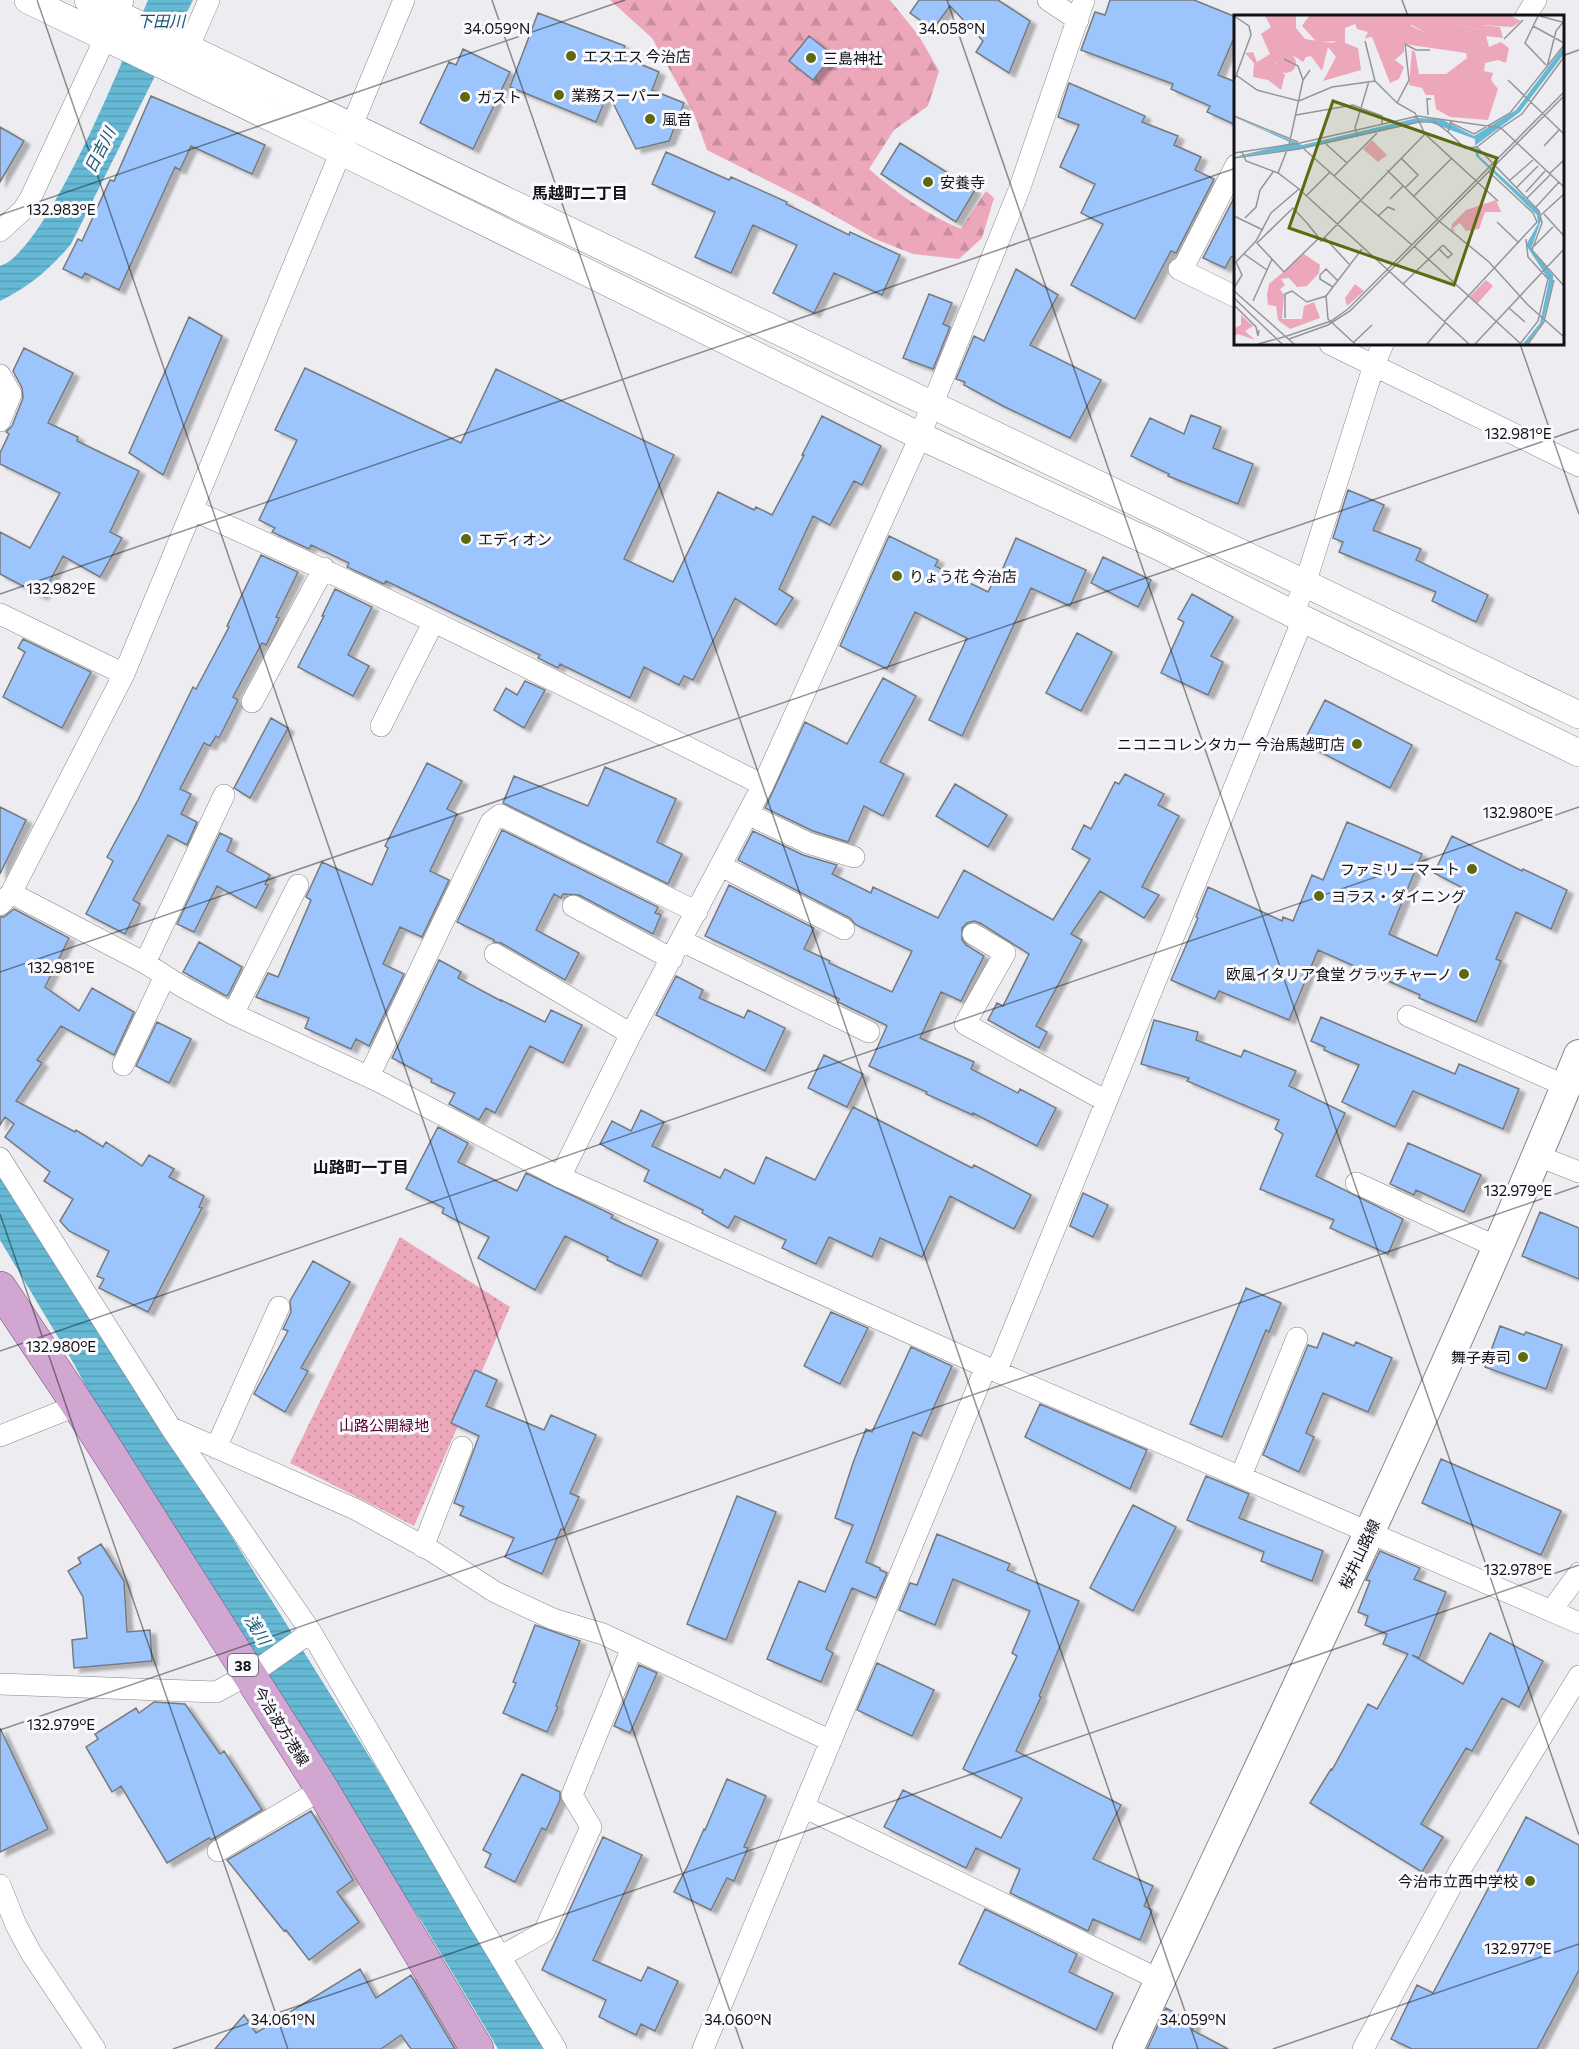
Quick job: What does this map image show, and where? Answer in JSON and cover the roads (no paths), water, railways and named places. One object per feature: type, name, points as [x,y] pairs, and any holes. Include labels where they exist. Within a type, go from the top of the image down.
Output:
[{"type":"main road","name":"桜井山路線","points":[[1128,2049],[1369,1533],[1538,1156],[1579,1055]]},
{"type":"main road","name":"今治波方港線","points":[[0,1288],[253,1672],[477,2049]]},
{"type":"street","points":[[28,0],[115,21],[187,46],[1579,715]]},
{"type":"street","points":[[88,0],[177,72],[920,436],[1148,541],[1579,753]]},
{"type":"street","points":[[177,72],[209,0]]},
{"type":"street","points":[[404,0],[350,125],[124,674],[4,899],[145,963],[233,1014],[369,1076],[560,1177],[991,1369],[1579,1623]]},
{"type":"street","points":[[560,1177],[632,1034],[763,785],[934,405],[1019,190],[1081,10],[1048,0]]},
{"type":"street","points":[[1527,15],[1536,0]]},
{"type":"street","points":[[0,231],[23,210],[31,197],[115,21]]},
{"type":"street","points":[[1234,169],[1180,269],[1234,296]]},
{"type":"street","points":[[1332,345],[1579,466]]},
{"type":"street","points":[[703,2049],[831,1742],[1106,1101],[1298,616],[1305,584],[1374,365],[1383,345]]},
{"type":"street","points":[[0,375],[11,394],[0,421]]},
{"type":"street","points":[[192,510],[324,568],[519,662],[763,785]]},
{"type":"street","points":[[252,702],[324,568]]},
{"type":"street","points":[[0,614],[124,674]]},
{"type":"street","points":[[381,726],[434,622]]},
{"type":"street","points":[[145,963],[224,795]]},
{"type":"street","points":[[369,1076],[491,822],[500,814],[697,912]]},
{"type":"street","points":[[748,814],[808,843],[854,857]]},
{"type":"street","points":[[721,866],[844,929]]},
{"type":"street","points":[[233,1014],[298,885]]},
{"type":"street","points":[[573,906],[869,1032]]},
{"type":"street","points":[[973,934],[1005,952],[965,1024],[1106,1101]]},
{"type":"street","points":[[495,954],[632,1034]]},
{"type":"street","points":[[123,1065],[165,976]]},
{"type":"street","points":[[1408,1016],[1566,1086]]},
{"type":"street","points":[[1538,1156],[1579,1172]]},
{"type":"street","points":[[0,1158],[171,1428],[309,1634],[556,2049]]},
{"type":"street","points":[[1356,1184],[1497,1246]]},
{"type":"street","points":[[216,1448],[279,1307]]},
{"type":"street","points":[[1241,1476],[1297,1338]]},
{"type":"street","points":[[0,1436],[78,1405]]},
{"type":"street","points":[[171,1428],[357,1510],[423,1547],[495,1592],[553,1619],[603,1634],[831,1742]]},
{"type":"street","points":[[423,1547],[462,1447]]},
{"type":"street","points":[[1551,1611],[1579,1574]]},
{"type":"street","points":[[0,1684],[216,1692],[253,1672],[309,1634]]},
{"type":"street","points":[[500,1957],[544,1932],[591,1827],[572,1795],[632,1648]]},
{"type":"street","points":[[1363,2049],[1460,1870],[1579,1676]]},
{"type":"street","points":[[218,1851],[322,1789]]},
{"type":"street","points":[[804,1807],[1160,1980]]},
{"type":"street","points":[[0,1886],[16,1925],[32,1953],[95,2049]]},
{"type":"water","points":[[148,0],[193,0],[71,244],[38,277],[0,301],[0,266],[19,253],[40,226],[62,189],[123,61]]},
{"type":"water","name":"浅川","points":[[0,1166],[550,2049],[498,2049],[422,1922],[377,1854],[92,1398],[0,1240]]},
{"type":"place","name":"エスエス 今治店","points":[[571,56]]},
{"type":"place","name":"三島神社","points":[[811,58]]},
{"type":"place","name":"業務スーパー","points":[[559,95]]},
{"type":"place","name":"ガスト","points":[[465,97]]},
{"type":"place","name":"風音","points":[[650,119]]},
{"type":"place","name":"安養寺","points":[[928,182]]},
{"type":"place","name":"エディオン","points":[[466,539]]},
{"type":"place","name":"りょう花 今治店","points":[[897,576]]},
{"type":"place","name":"ニコニコレンタカー 今治馬越町店","points":[[1357,744]]},
{"type":"place","name":"ファミリーマート","points":[[1472,869]]},
{"type":"place","name":"ヨラス・ダイニング","points":[[1319,896]]},
{"type":"place","name":"欧風イタリア食堂 グラッチャーノ","points":[[1464,974]]},
{"type":"place","name":"舞子寿司","points":[[1523,1357]]},
{"type":"place","name":"今治市立西中学校","points":[[1530,1881]]},
{"type":"district","name":"馬越町二丁目","points":[[580,192]]},
{"type":"district","name":"山路町一丁目","points":[[361,1166]]},
{"type":"water label","name":"下田川","points":[[161,20]]},
{"type":"water label","name":"日吉川","points":[[99,150]]},
{"type":"park label","name":"山路公開緑地","points":[[384,1425]]}]
